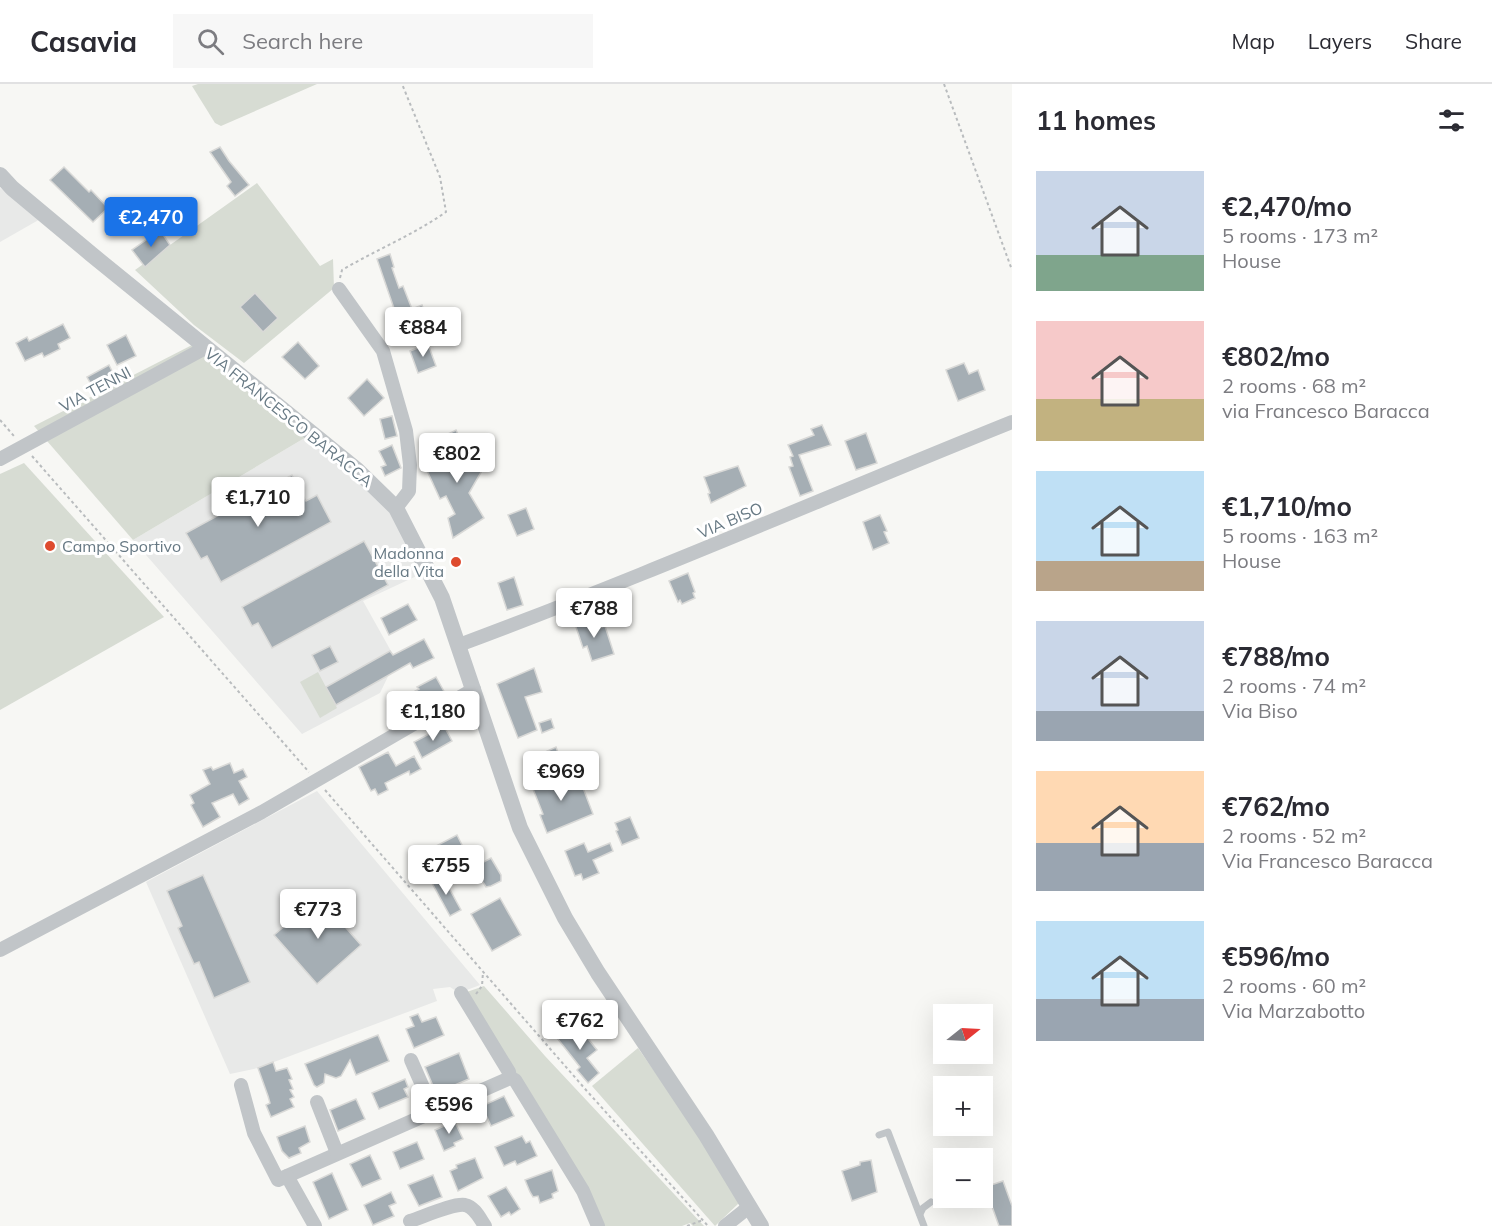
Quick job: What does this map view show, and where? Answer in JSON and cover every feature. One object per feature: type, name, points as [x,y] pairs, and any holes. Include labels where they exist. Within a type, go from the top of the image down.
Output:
[{"type":"street","name":"VIA FRANCESCO BARACCA","points":[[0,175],[12,188],[168,317],[357,470],[396,508],[442,598],[520,828],[549,888],[598,973],[706,1135],[761,1226]]},
{"type":"street","points":[[339,289],[383,351],[406,431],[410,465],[409,491],[396,508]]},
{"type":"street","name":"VIA TENNI","points":[[0,459],[206,348]]},
{"type":"street","name":"VIA BISO","points":[[459,645],[619,584],[1012,422]]},
{"type":"street","points":[[0,950],[262,812],[474,689]]},
{"type":"street","points":[[465,998],[509,1071],[510,1078]]},
{"type":"street","points":[[411,1060],[433,1110]]},
{"type":"street","points":[[241,1085],[254,1133],[278,1180],[510,1078],[515,1080],[583,1191],[598,1226]]},
{"type":"street","points":[[317,1102],[337,1153]]},
{"type":"street","points":[[287,1176],[315,1226]]},
{"type":"street","points":[[410,1221],[455,1206],[465,1205],[473,1209],[485,1226]]},
{"type":"street","points":[[725,1226],[749,1207]]},
{"type":"lane","points":[[879,1136],[888,1132],[924,1226]]},
{"type":"lane","points":[[920,1214],[923,1208],[931,1202]]},
{"type":"path","points":[[339,289],[342,270],[427,225],[446,212],[440,177],[402,84]]},
{"type":"path","points":[[944,84],[1012,270]]},
{"type":"path","points":[[0,420],[586,1090],[708,1226]]},
{"type":"path","points":[[465,998],[482,986],[483,972]]},
{"type":"path","points":[[687,1226],[703,1220]]},
{"type":"shaded area","points":[[198,84],[317,84],[221,126],[215,123],[192,86]]},
{"type":"shaded area","points":[[257,183],[320,266],[333,259],[334,288],[244,363],[194,325],[135,270]]},
{"type":"shaded area","points":[[0,188],[42,218],[0,242]]},
{"type":"shaded area","points":[[192,345],[308,436],[133,540],[34,426]]},
{"type":"shaded area","points":[[308,436],[390,510],[423,573],[363,601],[396,660],[380,693],[302,734],[133,540]]},
{"type":"shaded area","name":"Campo Sportivo","points":[[24,463],[164,617],[0,710],[0,474]]},
{"type":"shaded area","points":[[318,672],[337,708],[320,718],[300,682]]},
{"type":"shaded area","points":[[317,791],[480,985],[459,993],[450,987],[433,989],[437,1001],[258,1068],[230,1074],[146,882]]},
{"type":"shaded area","points":[[484,986],[545,1056],[704,1226],[693,1226],[690,1223],[682,1226],[602,1226],[464,993]]},
{"type":"shaded area","points":[[638,1048],[711,1152],[739,1203],[715,1226],[592,1086]]},
{"type":"building","points":[[220,147],[249,185],[235,196],[227,186],[231,182],[210,152]]},
{"type":"building","points":[[64,167],[108,208],[93,222],[50,180]]},
{"type":"building","points":[[160,230],[170,245],[145,267],[132,250]]},
{"type":"building","points":[[390,254],[399,288],[403,286],[412,309],[422,305],[426,317],[410,323],[409,319],[399,323],[377,259]]},
{"type":"building","points":[[255,293],[278,318],[263,332],[240,307]]},
{"type":"building","points":[[63,324],[70,338],[58,344],[60,349],[44,357],[42,353],[25,361],[16,343],[27,337],[29,341]]},
{"type":"building","points":[[126,335],[136,356],[117,365],[107,345]]},
{"type":"building","points":[[298,342],[319,366],[305,379],[282,357]]},
{"type":"building","points":[[428,344],[436,366],[418,373],[410,351]]},
{"type":"building","points":[[964,363],[969,374],[978,370],[985,390],[958,401],[946,370]]},
{"type":"building","points":[[109,365],[114,375],[105,380],[107,383],[102,386],[103,389],[96,393],[87,377]]},
{"type":"building","points":[[367,379],[384,398],[364,416],[348,398]]},
{"type":"building","points":[[392,416],[397,436],[385,439],[380,419]]},
{"type":"building","points":[[822,425],[831,445],[799,455],[813,491],[800,496],[789,467],[793,466],[790,457],[793,456],[788,445],[814,435],[811,429]]},
{"type":"building","points":[[456,430],[471,463],[475,455],[487,462],[469,493],[484,518],[453,538],[448,518],[455,514],[446,496],[440,499],[424,464],[454,450],[446,435]]},
{"type":"building","points":[[866,433],[877,463],[856,470],[845,441]]},
{"type":"building","points":[[392,445],[401,468],[385,476],[381,467],[386,465],[379,451]]},
{"type":"building","points":[[738,466],[746,486],[711,503],[704,477]]},
{"type":"building","points":[[292,475],[306,501],[317,495],[331,522],[221,582],[207,556],[201,559],[186,533]]},
{"type":"building","points":[[526,508],[534,529],[517,536],[508,515]]},
{"type":"building","points":[[880,515],[889,543],[873,550],[863,522]]},
{"type":"building","points":[[364,541],[388,585],[272,648],[258,623],[252,626],[242,607]]},
{"type":"building","points":[[688,573],[695,598],[682,604],[680,600],[678,602],[669,581]]},
{"type":"building","points":[[514,577],[523,605],[507,610],[498,583]]},
{"type":"building","points":[[408,604],[417,620],[389,635],[381,618]]},
{"type":"building","points":[[589,616],[594,630],[605,626],[614,654],[592,661],[587,646],[583,648],[574,621]]},
{"type":"building","points":[[424,639],[434,658],[413,668],[410,663],[336,705],[326,687],[390,651],[393,655]]},
{"type":"building","points":[[330,646],[338,662],[320,671],[312,655]]},
{"type":"building","points":[[534,668],[542,692],[525,697],[537,730],[518,738],[497,684]]},
{"type":"building","points":[[436,677],[446,695],[410,716],[401,699]]},
{"type":"building","points":[[551,719],[554,728],[542,733],[539,723]]},
{"type":"building","points":[[444,726],[452,741],[422,758],[414,742]]},
{"type":"building","points":[[556,747],[561,761],[542,769],[535,764],[545,752]]},
{"type":"building","points":[[388,752],[396,766],[414,756],[421,769],[410,775],[409,771],[385,783],[388,790],[378,795],[375,789],[371,791],[359,767]]},
{"type":"building","points":[[230,763],[234,773],[243,769],[247,777],[239,781],[249,799],[239,805],[233,794],[212,803],[220,817],[203,827],[191,805],[194,803],[190,795],[210,784],[203,770],[211,767],[213,770]]},
{"type":"building","points":[[550,776],[554,784],[573,777],[575,782],[580,780],[593,814],[547,833],[540,815],[543,814],[531,784]]},
{"type":"building","points":[[630,817],[639,838],[622,845],[615,823]]},
{"type":"building","points":[[457,835],[470,861],[450,872],[436,846]]},
{"type":"building","points":[[584,843],[588,852],[610,843],[613,851],[593,860],[599,873],[583,880],[581,874],[575,876],[565,851]]},
{"type":"building","points":[[491,858],[501,875],[501,881],[486,887],[476,866]]},
{"type":"building","points":[[203,875],[250,982],[214,998],[199,962],[194,964],[178,928],[182,926],[167,891]]},
{"type":"building","points":[[443,877],[461,910],[450,916],[432,883]]},
{"type":"building","points":[[319,897],[361,945],[317,984],[274,935]]},
{"type":"building","points":[[500,898],[521,935],[492,951],[471,914]]},
{"type":"building","points":[[418,1014],[422,1022],[436,1017],[444,1035],[414,1048],[406,1029],[414,1026],[410,1017]]},
{"type":"building","points":[[577,1025],[597,1050],[587,1058],[599,1073],[588,1083],[577,1070],[580,1067],[557,1038]]},
{"type":"building","points":[[378,1035],[389,1061],[356,1075],[350,1060],[341,1076],[336,1078],[325,1074],[324,1083],[317,1087],[314,1085],[305,1064]]},
{"type":"building","points":[[459,1053],[469,1079],[436,1093],[425,1067]]},
{"type":"building","points":[[273,1062],[276,1071],[287,1068],[292,1079],[289,1080],[293,1089],[290,1090],[294,1097],[290,1099],[294,1107],[271,1117],[266,1105],[270,1103],[258,1068]]},
{"type":"building","points":[[405,1079],[408,1087],[404,1089],[408,1097],[379,1109],[372,1093]]},
{"type":"building","points":[[504,1096],[514,1116],[491,1126],[482,1106]]},
{"type":"building","points":[[356,1099],[365,1119],[338,1131],[330,1110]]},
{"type":"building","points":[[453,1118],[463,1139],[444,1151],[435,1130]]},
{"type":"building","points":[[305,1126],[310,1142],[299,1148],[301,1153],[289,1158],[282,1151],[277,1137]]},
{"type":"building","points":[[522,1136],[526,1143],[530,1141],[537,1156],[517,1165],[515,1161],[504,1166],[495,1147]]},
{"type":"building","points":[[417,1142],[424,1159],[400,1169],[393,1152]]},
{"type":"building","points":[[370,1155],[381,1179],[362,1187],[350,1164]]},
{"type":"building","points":[[475,1158],[483,1178],[458,1191],[450,1171],[457,1168],[456,1165]]},
{"type":"building","points":[[871,1160],[877,1192],[852,1201],[842,1171],[860,1165],[860,1162]]},
{"type":"building","points":[[552,1170],[558,1191],[552,1194],[553,1198],[540,1203],[538,1196],[533,1197],[525,1180]]},
{"type":"building","points":[[332,1173],[348,1210],[329,1219],[313,1182]]},
{"type":"building","points":[[433,1175],[442,1197],[419,1206],[408,1185]]},
{"type":"building","points":[[1003,1181],[1012,1206],[1012,1226],[999,1226],[993,1208],[993,1184]]},
{"type":"building","points":[[506,1187],[520,1209],[511,1215],[509,1212],[501,1217],[488,1196]]},
{"type":"building","points":[[391,1192],[396,1203],[389,1206],[394,1216],[373,1225],[364,1205]]},
{"type":"place","name":"Campo Sportivo","points":[[50,546]]},
{"type":"place","name":"Madonna della Vita","points":[[456,562]]}]
